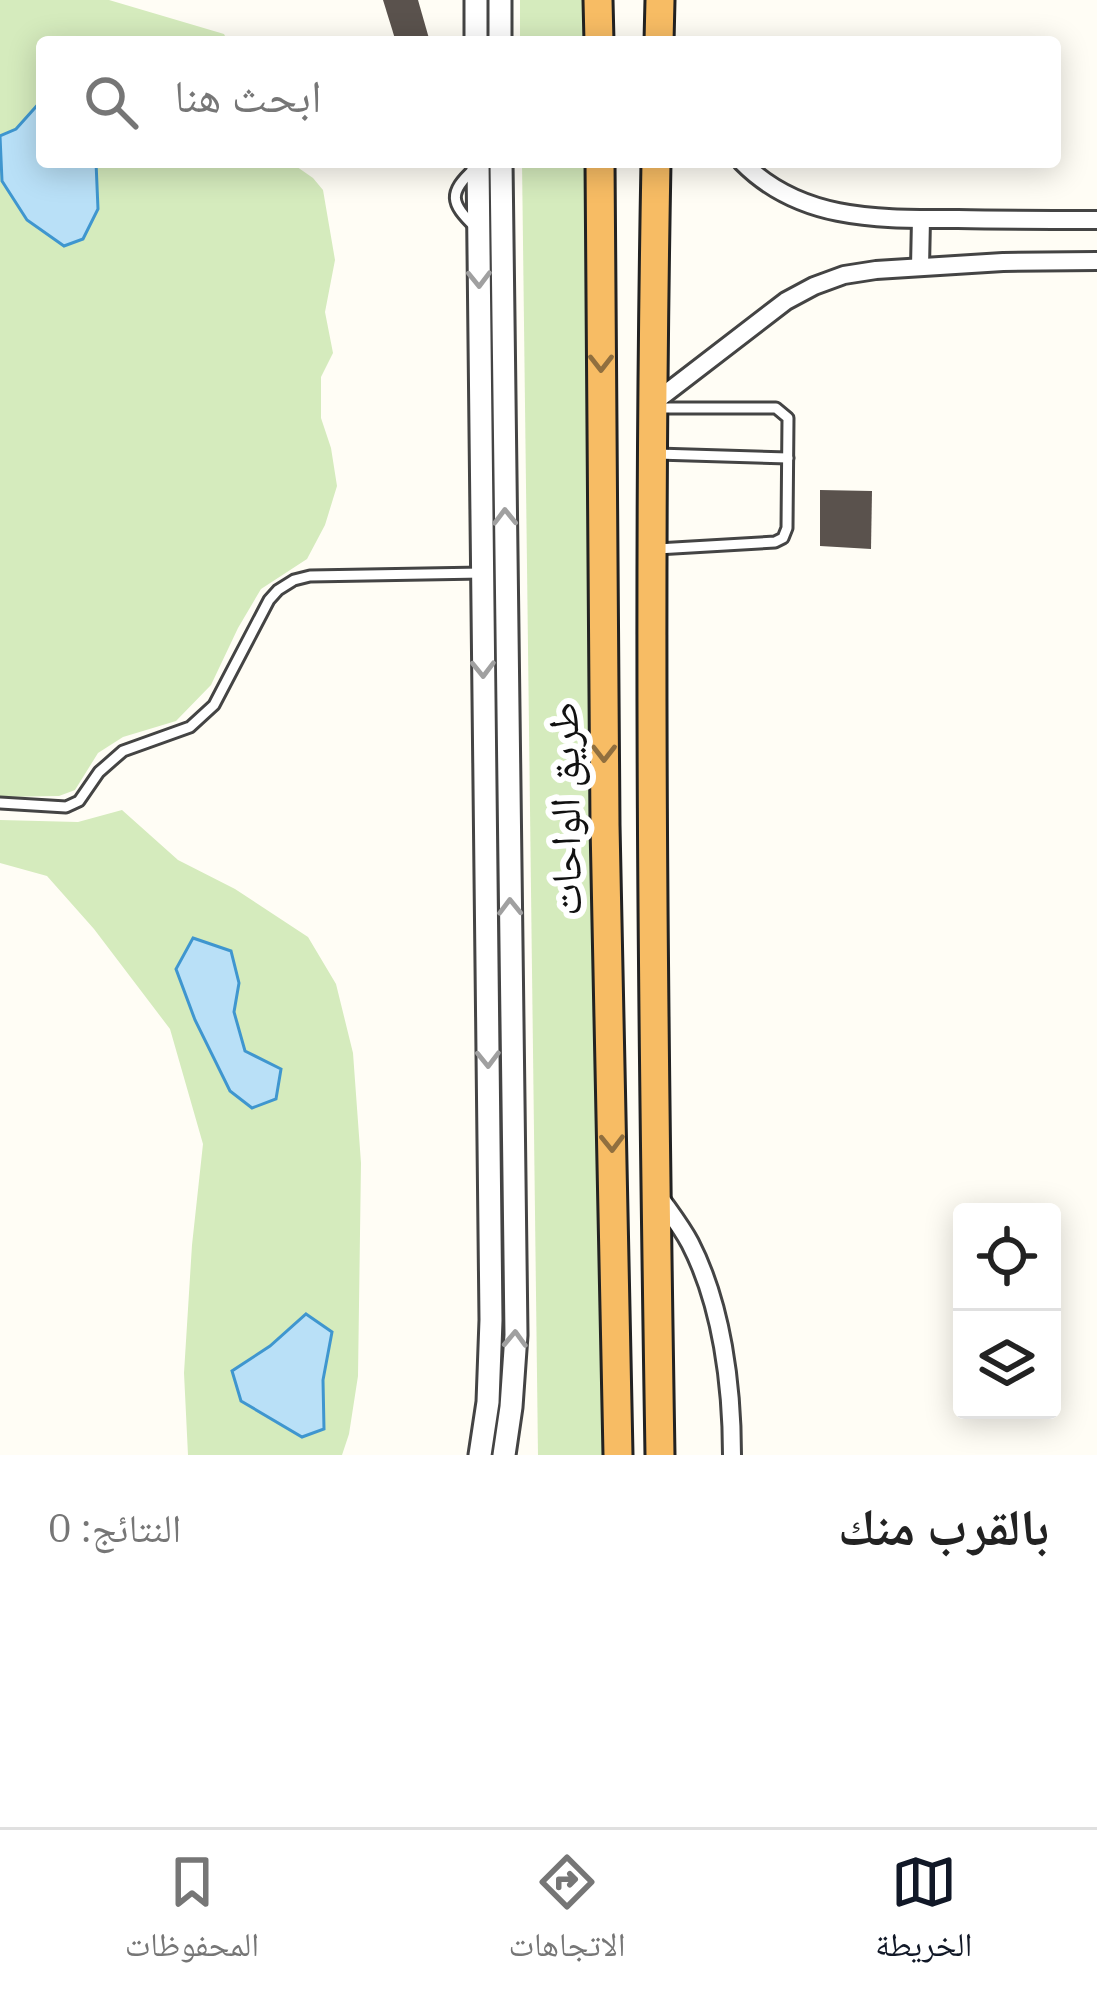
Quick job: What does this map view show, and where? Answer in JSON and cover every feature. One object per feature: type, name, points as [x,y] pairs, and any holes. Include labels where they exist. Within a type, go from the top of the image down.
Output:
[{"type":"highway","points":[[598,0],[598,36]]},
{"type":"highway","points":[[659,3],[659,36]]},
{"type":"highway","name":"طريق الواحات","points":[[600,168],[605,824],[618,1455]]},
{"type":"highway","name":"طريق الواحات","points":[[656,168],[652,550],[660,1455]]},
{"type":"street","points":[[476,0],[476,36]]},
{"type":"street","points":[[500,0],[500,36]]},
{"type":"street","points":[[659,3],[672,36]]},
{"type":"street","points":[[478,168],[478,230],[491,333],[511,975],[516,1335],[504,1455]]},
{"type":"street","points":[[481,1455],[491,1321],[482,573],[501,168]]},
{"type":"street","points":[[750,168],[779,190],[851,216],[1097,220]]},
{"type":"street","points":[[920,267],[921,219]]},
{"type":"street","points":[[652,406],[786,301],[844,275],[1003,262],[1097,262]]},
{"type":"street","points":[[487,976],[511,975]]},
{"type":"street","points":[[656,1191],[689,1242],[713,1307],[727,1375],[732,1455]]},
{"type":"lane","points":[[652,406],[776,408],[788,418],[787,532],[779,541],[652,550]]},
{"type":"lane","points":[[652,454],[788,458]]},
{"type":"lane","points":[[0,803],[66,807],[79,801],[99,772],[123,751],[190,727],[214,705],[269,600],[294,580],[332,574],[482,573]]},
{"type":"green space","points":[[0,0],[109,0],[225,36],[36,36],[36,168],[299,168],[313,178],[323,190],[335,260],[325,312],[333,353],[321,377],[321,418],[337,486],[325,525],[307,559],[261,589],[211,685],[176,721],[123,737],[98,753],[75,790],[59,796],[0,797]]},
{"type":"green space","points":[[520,0],[590,0],[590,36],[520,36]]},
{"type":"green space","points":[[522,168],[591,168],[605,1455],[538,1455]]},
{"type":"green space","points":[[122,810],[178,860],[235,889],[308,937],[336,984],[353,1053],[361,1163],[358,1376],[342,1455],[188,1455],[184,1373],[203,1144],[170,1029],[47,876],[0,863],[0,820],[78,822]]},
{"type":"water","points":[[36,107],[36,168],[96,168],[98,209],[83,239],[64,246],[27,220],[2,181],[0,136],[16,129]]},
{"type":"water","points":[[193,938],[231,951],[239,983],[234,1012],[245,1051],[281,1069],[276,1099],[252,1108],[230,1091],[176,969]]},
{"type":"water","points":[[306,1314],[332,1332],[323,1380],[324,1429],[302,1437],[241,1401],[232,1371]]},
{"type":"building","points":[[383,0],[418,0],[428,36],[394,36]]},
{"type":"building","points":[[820,490],[872,491],[871,549],[820,546]]}]
